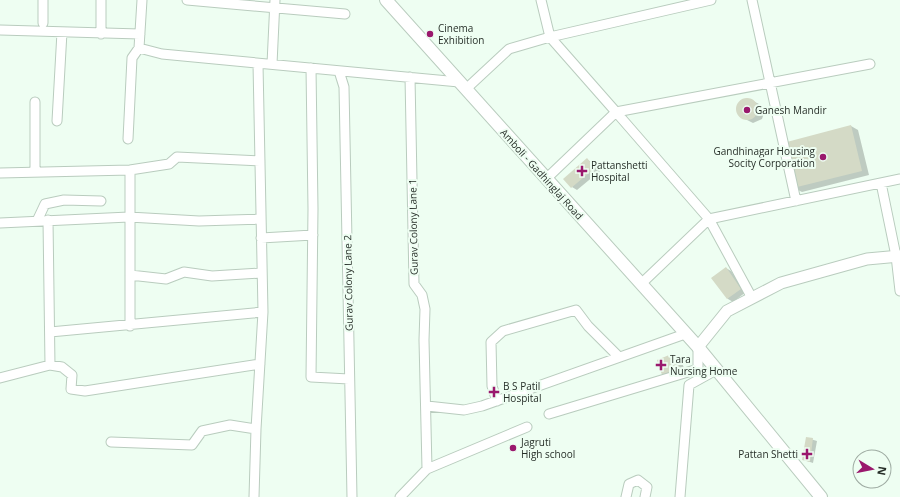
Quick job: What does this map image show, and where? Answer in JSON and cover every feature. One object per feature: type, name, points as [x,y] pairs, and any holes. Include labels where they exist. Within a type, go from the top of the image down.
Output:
[{"type":"highway","name":"Amboli - Gadhinglaj Road","points":[[386,0],[698,347],[821,497]]},
{"type":"main road","points":[[698,347],[727,311],[781,283],[867,259],[898,256]]},
{"type":"street","points":[[42,23],[43,0]]},
{"type":"street","points":[[101,0],[101,34]]},
{"type":"street","points":[[128,139],[132,58],[139,48],[142,0]]},
{"type":"street","points":[[186,0],[275,4],[344,14]]},
{"type":"street","points":[[541,0],[550,37],[709,219],[752,298]]},
{"type":"street","points":[[139,48],[162,54],[410,77],[462,85],[509,49],[550,37],[711,0]]},
{"type":"street","points":[[752,0],[796,201]]},
{"type":"street","points":[[272,64],[275,4]]},
{"type":"street","points":[[0,30],[140,34]]},
{"type":"street","points":[[57,122],[62,32]]},
{"type":"street","points":[[254,497],[256,429],[263,312],[258,129],[258,64]]},
{"type":"street","points":[[546,179],[616,112],[870,64]]},
{"type":"street","points":[[311,68],[313,235],[311,377],[349,379]]},
{"type":"street","name":"Gurav Colony Lane 2","points":[[339,71],[344,87],[352,497]]},
{"type":"street","name":"Gurav Colony Lane 1","points":[[410,77],[414,284],[422,294],[425,309],[424,340],[427,406],[427,469]]},
{"type":"street","points":[[35,102],[35,172]]},
{"type":"street","points":[[0,173],[130,170],[169,164],[177,158],[260,161]]},
{"type":"street","points":[[130,170],[130,326]]},
{"type":"street","points":[[641,284],[709,219],[900,179]]},
{"type":"street","points":[[881,183],[898,256],[900,291]]},
{"type":"street","points":[[37,221],[45,204],[64,200],[100,201]]},
{"type":"street","points":[[0,223],[129,217],[199,221],[261,219]]},
{"type":"street","points":[[48,220],[50,365]]},
{"type":"street","points":[[261,238],[313,235]]},
{"type":"street","points":[[130,275],[166,279],[184,272],[212,276],[261,273]]},
{"type":"street","points":[[497,400],[492,386],[491,342],[503,330],[576,310],[619,357]]},
{"type":"street","points":[[50,332],[130,326],[263,312]]},
{"type":"street","points":[[427,406],[464,410],[497,400],[685,334]]},
{"type":"street","points":[[549,414],[698,368],[698,347]]},
{"type":"street","points":[[0,378],[50,365],[62,367],[72,375],[71,389],[85,391],[260,364]]},
{"type":"street","points":[[680,497],[689,385],[716,370]]},
{"type":"street","points":[[111,442],[192,445],[202,431],[230,425],[256,429]]},
{"type":"street","points":[[400,497],[427,469],[528,427]]},
{"type":"street","points":[[626,497],[629,484],[638,480],[647,487],[645,497]]},
{"type":"building","name":"Ganesh Mandir","points":[[747,98],[755,101],[758,109],[755,117],[747,120],[739,117],[736,109],[739,101]]},
{"type":"building","name":"Gandhinagar Housing Socity Corporation","points":[[851,125],[862,171],[793,188],[783,143]]},
{"type":"building","points":[[587,158],[595,168],[571,188],[563,179]]},
{"type":"building","points":[[726,267],[741,289],[727,299],[711,278]]},
{"type":"building","points":[[674,353],[680,368],[662,375],[657,360]]},
{"type":"building","points":[[806,437],[813,438],[810,462],[802,460]]},
{"type":"place","name":"Cinema Exhibition","points":[[430,34]]},
{"type":"place","name":"Ganesh Mandir","points":[[747,110]]},
{"type":"place","name":"Gandhinagar Housing Socity Corporation","points":[[823,157]]},
{"type":"place","name":"Pattanshetti Hospital","points":[[582,171]]},
{"type":"place","name":"Tara Nursing Home","points":[[661,365]]},
{"type":"place","name":"B S Patil Hospital","points":[[494,392]]},
{"type":"place","name":"Jagruti High school","points":[[513,448]]},
{"type":"place","name":"Pattan Shetti","points":[[807,454]]}]
